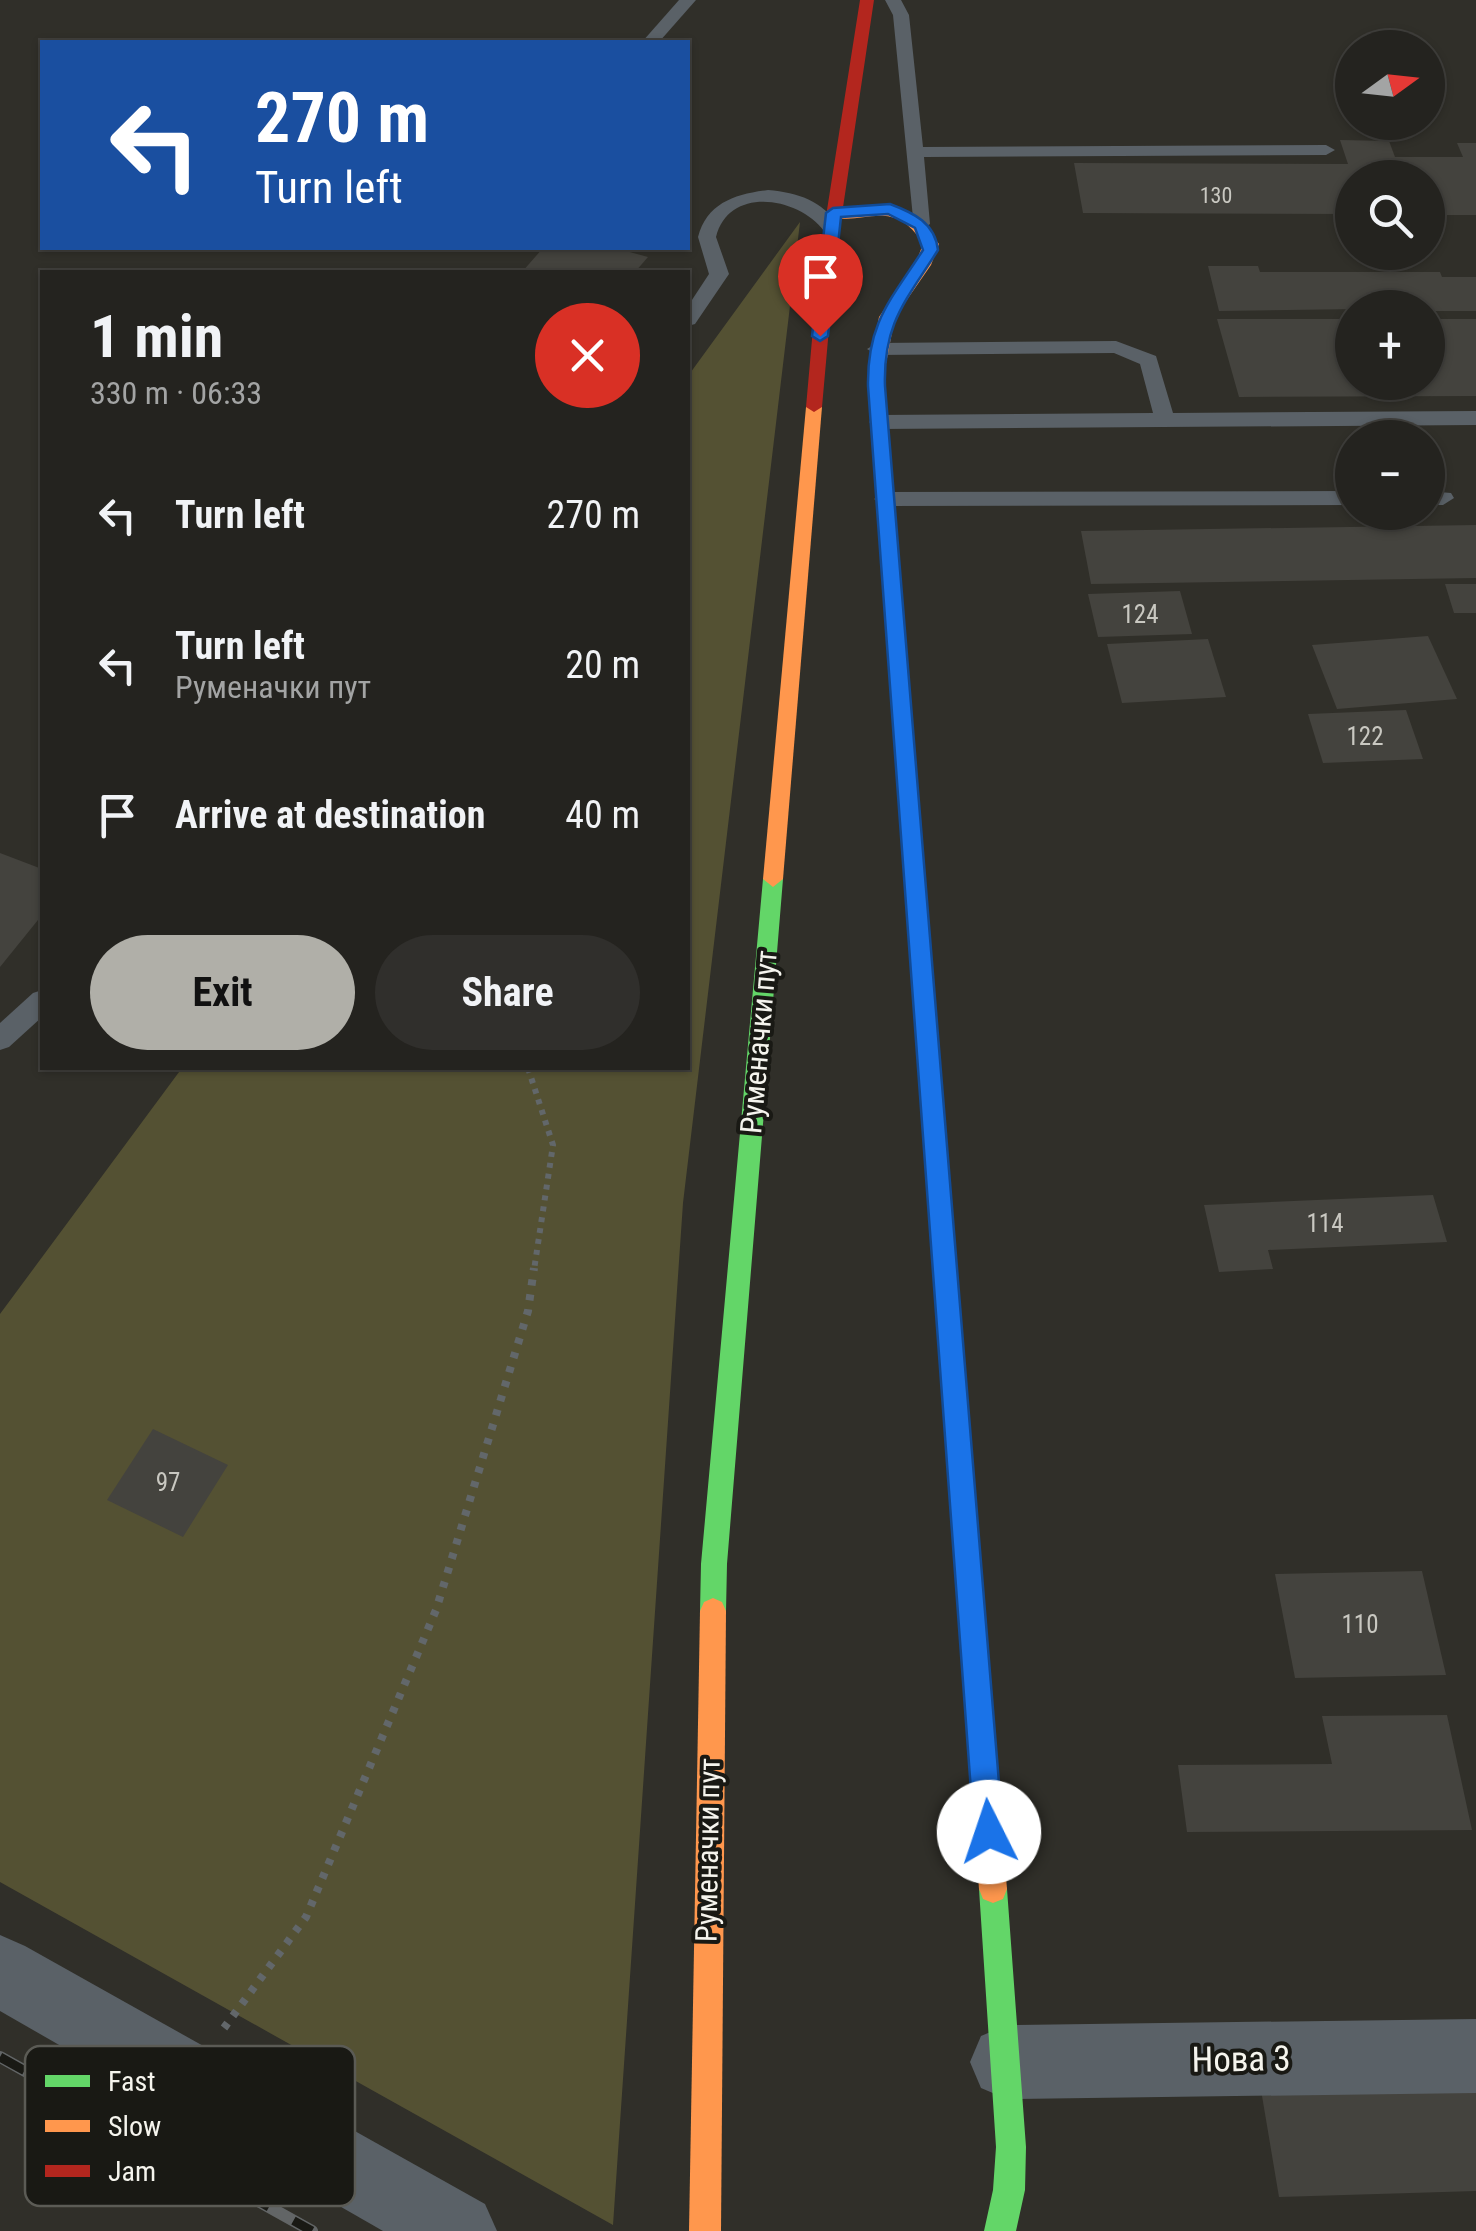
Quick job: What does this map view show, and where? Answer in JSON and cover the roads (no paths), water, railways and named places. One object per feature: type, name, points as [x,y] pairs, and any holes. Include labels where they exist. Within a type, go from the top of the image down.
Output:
[{"type":"main road","name":"Руменачки пут","points":[[704,2231],[714,1564],[832,220],[867,0]]},
{"type":"main road","points":[[832,220],[890,209],[921,224],[931,244],[928,257],[898,296],[883,324],[877,349],[879,422],[1006,2062],[1007,2214]]},
{"type":"street","points":[[0,1971],[131,2046]]},
{"type":"street","name":"Нова 3","points":[[1006,2062],[1476,2056]]},
{"type":"street","points":[[355,2173],[458,2231]]},
{"type":"lane","points":[[652,40],[688,0]]},
{"type":"lane","points":[[893,0],[901,15],[921,224]]},
{"type":"lane","points":[[914,152],[1326,150]]},
{"type":"lane","points":[[690,317],[719,274],[707,236],[712,222],[724,210],[749,199],[788,198],[832,220]]},
{"type":"lane","points":[[877,349],[1116,347],[1133,351],[1148,360],[1165,420]]},
{"type":"lane","points":[[879,422],[1476,418]]},
{"type":"lane","points":[[885,499],[1335,498]]},
{"type":"lane","points":[[0,1039],[40,1003]]},
{"type":"railway","points":[[0,2057],[25,2071]]},
{"type":"railway","points":[[267,2206],[312,2231]]}]
